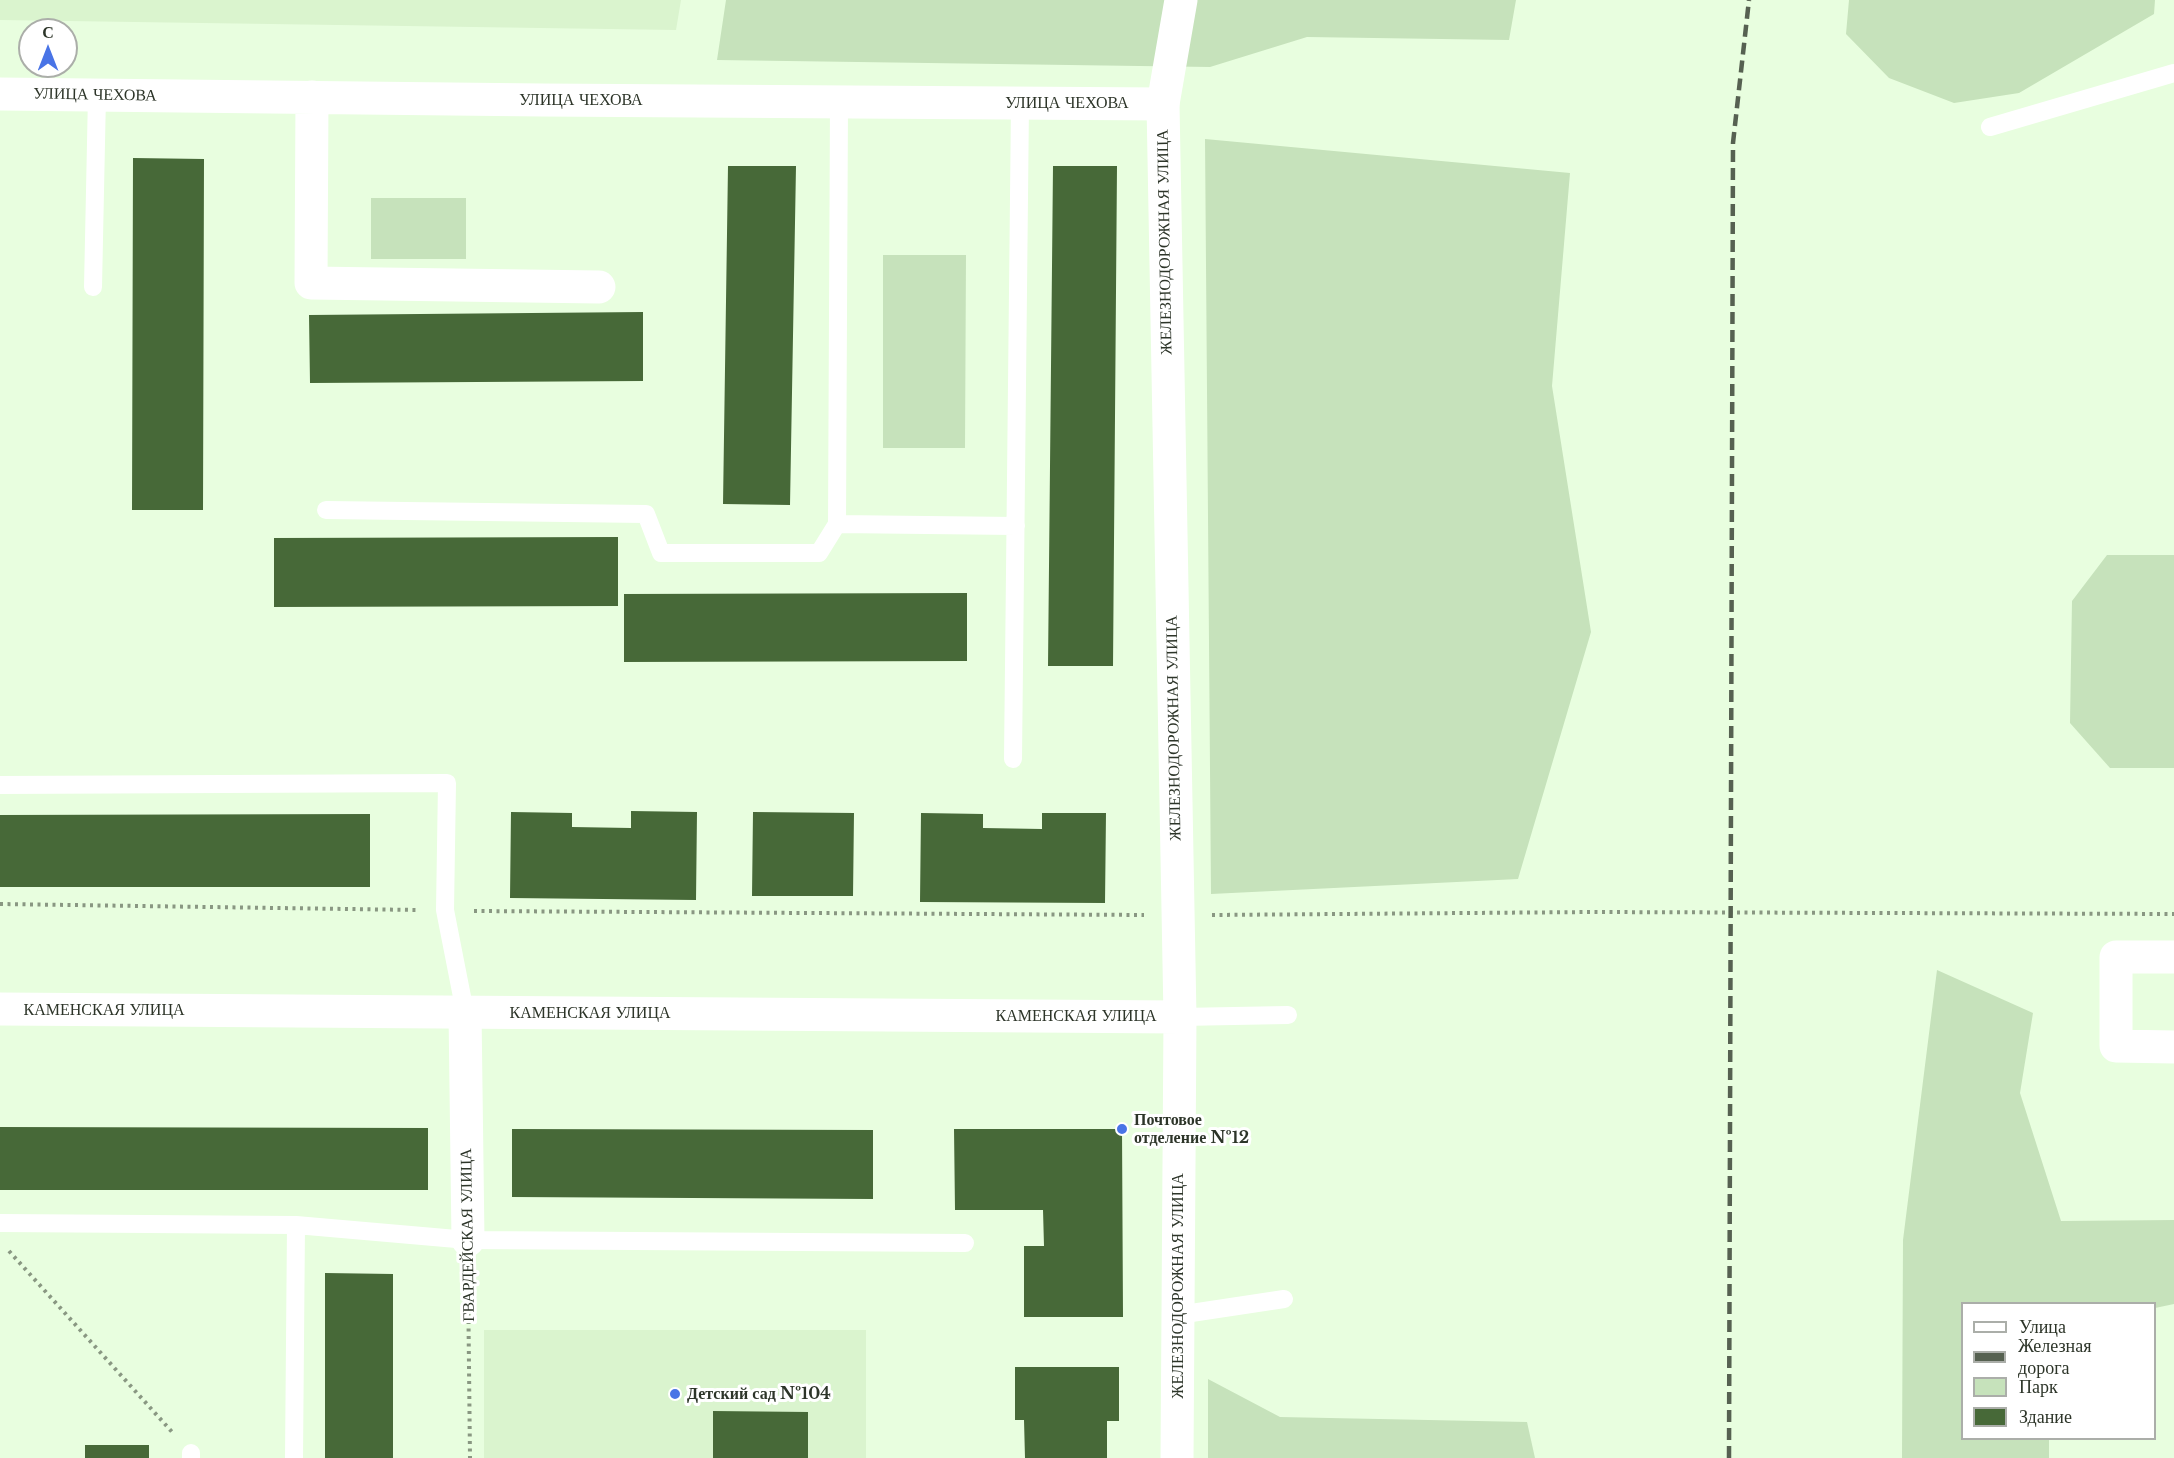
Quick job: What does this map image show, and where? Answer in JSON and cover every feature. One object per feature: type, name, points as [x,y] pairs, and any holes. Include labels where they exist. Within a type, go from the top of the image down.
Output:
[{"type":"street","name":"ЖЕЛЕЗНОДОРОЖНАЯ УЛИЦА","points":[[1177,1458],[1180,1017],[1163,104],[1181,0]]},
{"type":"street","name":"УЛИЦА ЧЕХОВА","points":[[0,93],[1163,104]]},
{"type":"street","points":[[312,97],[312,283],[599,287]]},
{"type":"street","points":[[2174,957],[2116,957],[2116,1046],[2174,1047]]},
{"type":"street","name":"КАМЕНСКАЯ УЛИЦА","points":[[0,1009],[1180,1017]]},
{"type":"street","name":"ГВАРДЕЙСКАЯ УЛИЦА","points":[[465,1012],[468,1240]]},
{"type":"lane","points":[[1990,127],[2174,73]]},
{"type":"lane","points":[[93,287],[97,95]]},
{"type":"lane","points":[[326,510],[646,514],[661,553],[819,553],[837,524],[839,101]]},
{"type":"lane","points":[[1013,759],[1020,103]]},
{"type":"lane","points":[[837,524],[1016,526]]},
{"type":"lane","points":[[0,785],[447,783],[445,910],[465,1012]]},
{"type":"lane","points":[[1180,1017],[1288,1015]]},
{"type":"lane","points":[[0,1223],[296,1225],[468,1240],[965,1243]]},
{"type":"lane","points":[[294,1458],[296,1225]]},
{"type":"lane","points":[[1178,1315],[1284,1299]]},
{"type":"path","points":[[0,904],[445,910],[1177,915],[1594,912],[2174,914]]},
{"type":"path","name":"ГВАРДЕЙСКАЯ УЛИЦА","points":[[468,1240],[470,1458]]},
{"type":"path","points":[[8,1251],[191,1455]]},
{"type":"shaded area","points":[[0,0],[681,0],[676,30],[78,21],[78,18],[0,20]]},
{"type":"shaded area","name":"Детский сад №104","points":[[484,1330],[866,1330],[866,1458],[484,1458]]},
{"type":"green space","points":[[726,0],[1516,0],[1509,40],[1307,37],[1210,67],[717,60]]},
{"type":"green space","points":[[1849,0],[2155,0],[2154,14],[2019,93],[1954,103],[1889,78],[1846,34]]},
{"type":"green space","points":[[1205,139],[1570,173],[1552,386],[1591,632],[1518,879],[1211,894]]},
{"type":"green space","points":[[371,198],[466,198],[466,259],[371,259]]},
{"type":"green space","points":[[883,255],[966,255],[965,448],[883,448]]},
{"type":"green space","points":[[2107,555],[2174,555],[2174,768],[2110,768],[2070,723],[2072,601]]},
{"type":"green space","points":[[1937,970],[2033,1013],[2020,1093],[2061,1221],[2174,1220],[2174,1304],[2156,1308],[2156,1302],[1961,1302],[1961,1440],[2049,1440],[2049,1458],[1902,1458],[1903,1240]]},
{"type":"green space","points":[[1208,1379],[1280,1417],[1527,1422],[1535,1458],[1208,1458]]},
{"type":"building","points":[[133,158],[204,159],[203,510],[132,510]]},
{"type":"building","points":[[728,166],[796,166],[790,505],[723,504]]},
{"type":"building","points":[[1053,166],[1117,166],[1113,666],[1048,666]]},
{"type":"building","points":[[643,312],[643,381],[310,383],[309,315]]},
{"type":"building","points":[[618,537],[618,606],[274,607],[274,538]]},
{"type":"building","points":[[967,593],[967,661],[624,662],[624,594]]},
{"type":"building","points":[[631,811],[697,812],[696,900],[510,898],[511,812],[572,813],[572,827],[631,828]]},
{"type":"building","points":[[753,812],[854,813],[853,896],[752,896]]},
{"type":"building","points":[[921,813],[983,814],[983,828],[1042,829],[1042,813],[1106,813],[1105,903],[920,902]]},
{"type":"building","points":[[370,814],[370,887],[0,887],[0,815]]},
{"type":"building","points":[[0,1127],[428,1128],[428,1190],[0,1190]]},
{"type":"building","points":[[512,1129],[873,1130],[873,1199],[512,1197]]},
{"type":"building","points":[[954,1129],[1122,1129],[1123,1317],[1024,1317],[1024,1246],[1044,1246],[1043,1210],[955,1210]]},
{"type":"building","points":[[325,1273],[393,1274],[393,1458],[325,1458]]},
{"type":"building","points":[[1015,1367],[1119,1367],[1119,1421],[1107,1421],[1107,1458],[1025,1458],[1024,1420],[1015,1420]]},
{"type":"building","points":[[713,1411],[808,1412],[808,1458],[713,1458]]},
{"type":"building","points":[[85,1445],[149,1445],[149,1458],[85,1458]]},
{"type":"railway","points":[[1729,1458],[1733,143],[1749,0]]},
{"type":"place","name":"Почтовое отделение №12","points":[[1122,1129]]},
{"type":"place","name":"Детский сад №104","points":[[675,1394]]}]
